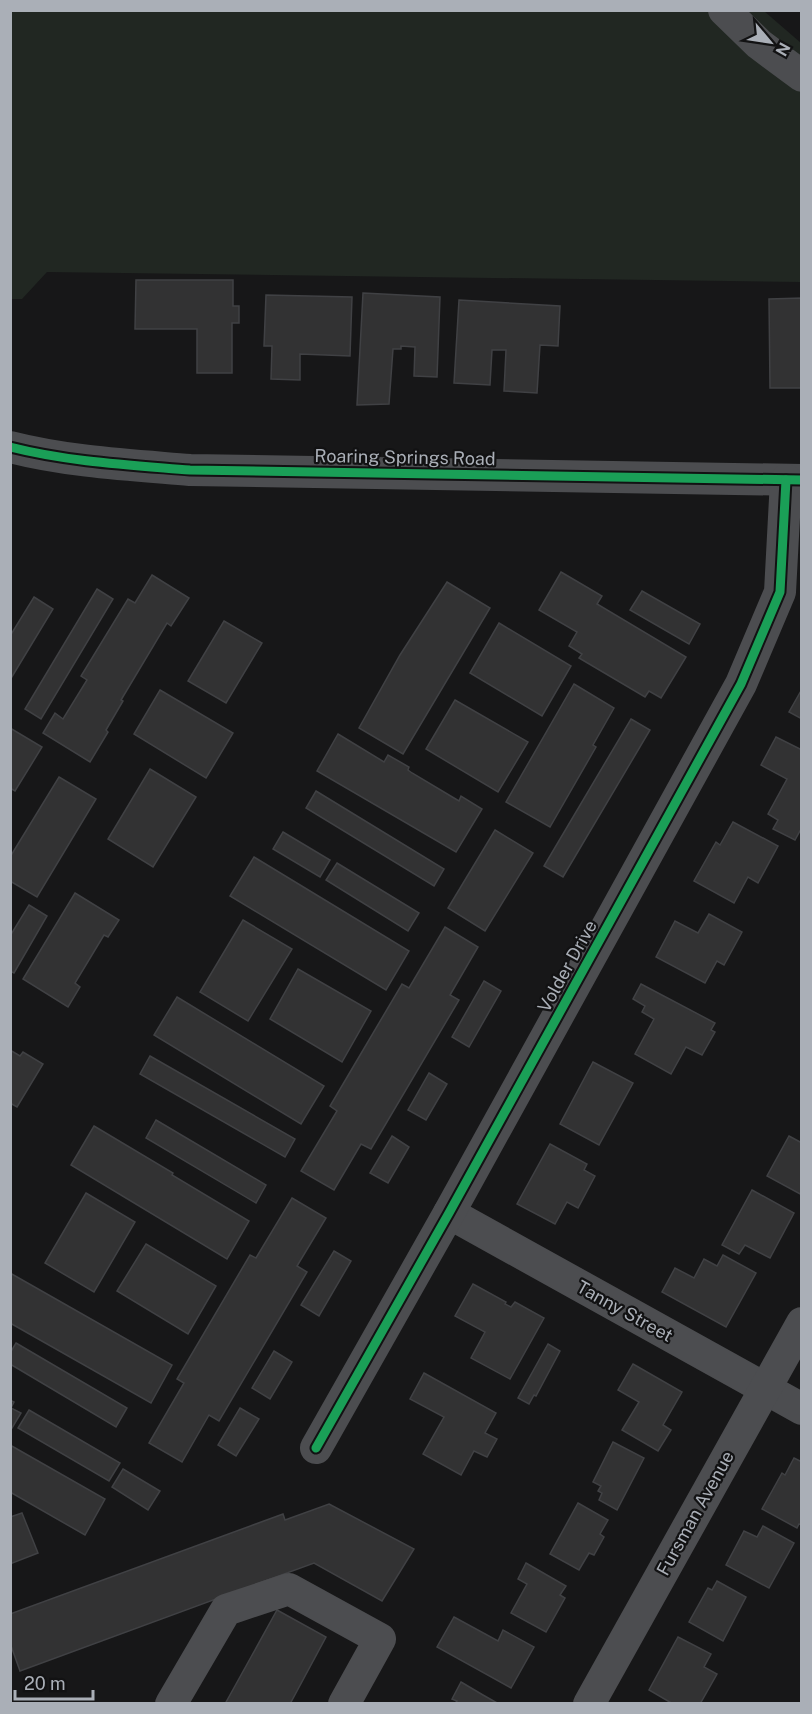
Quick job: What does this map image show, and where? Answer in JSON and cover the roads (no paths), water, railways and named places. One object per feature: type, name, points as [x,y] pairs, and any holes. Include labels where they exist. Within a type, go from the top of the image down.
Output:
[{"type":"street","points":[[724,10],[759,44],[801,76]]},
{"type":"street","name":"Roaring Springs Road","points":[[10,447],[100,463],[190,470],[794,480]]},
{"type":"street","name":"Volder Drive","points":[[316,1448],[449,1213],[741,684],[780,592],[794,480]]},
{"type":"street","name":"Tanny Street","points":[[449,1213],[801,1409]]},
{"type":"street","name":"Fursman Avenue","points":[[589,1704],[801,1323]]},
{"type":"street","points":[[171,1704],[226,1610],[289,1589],[380,1639],[344,1704]]}]
